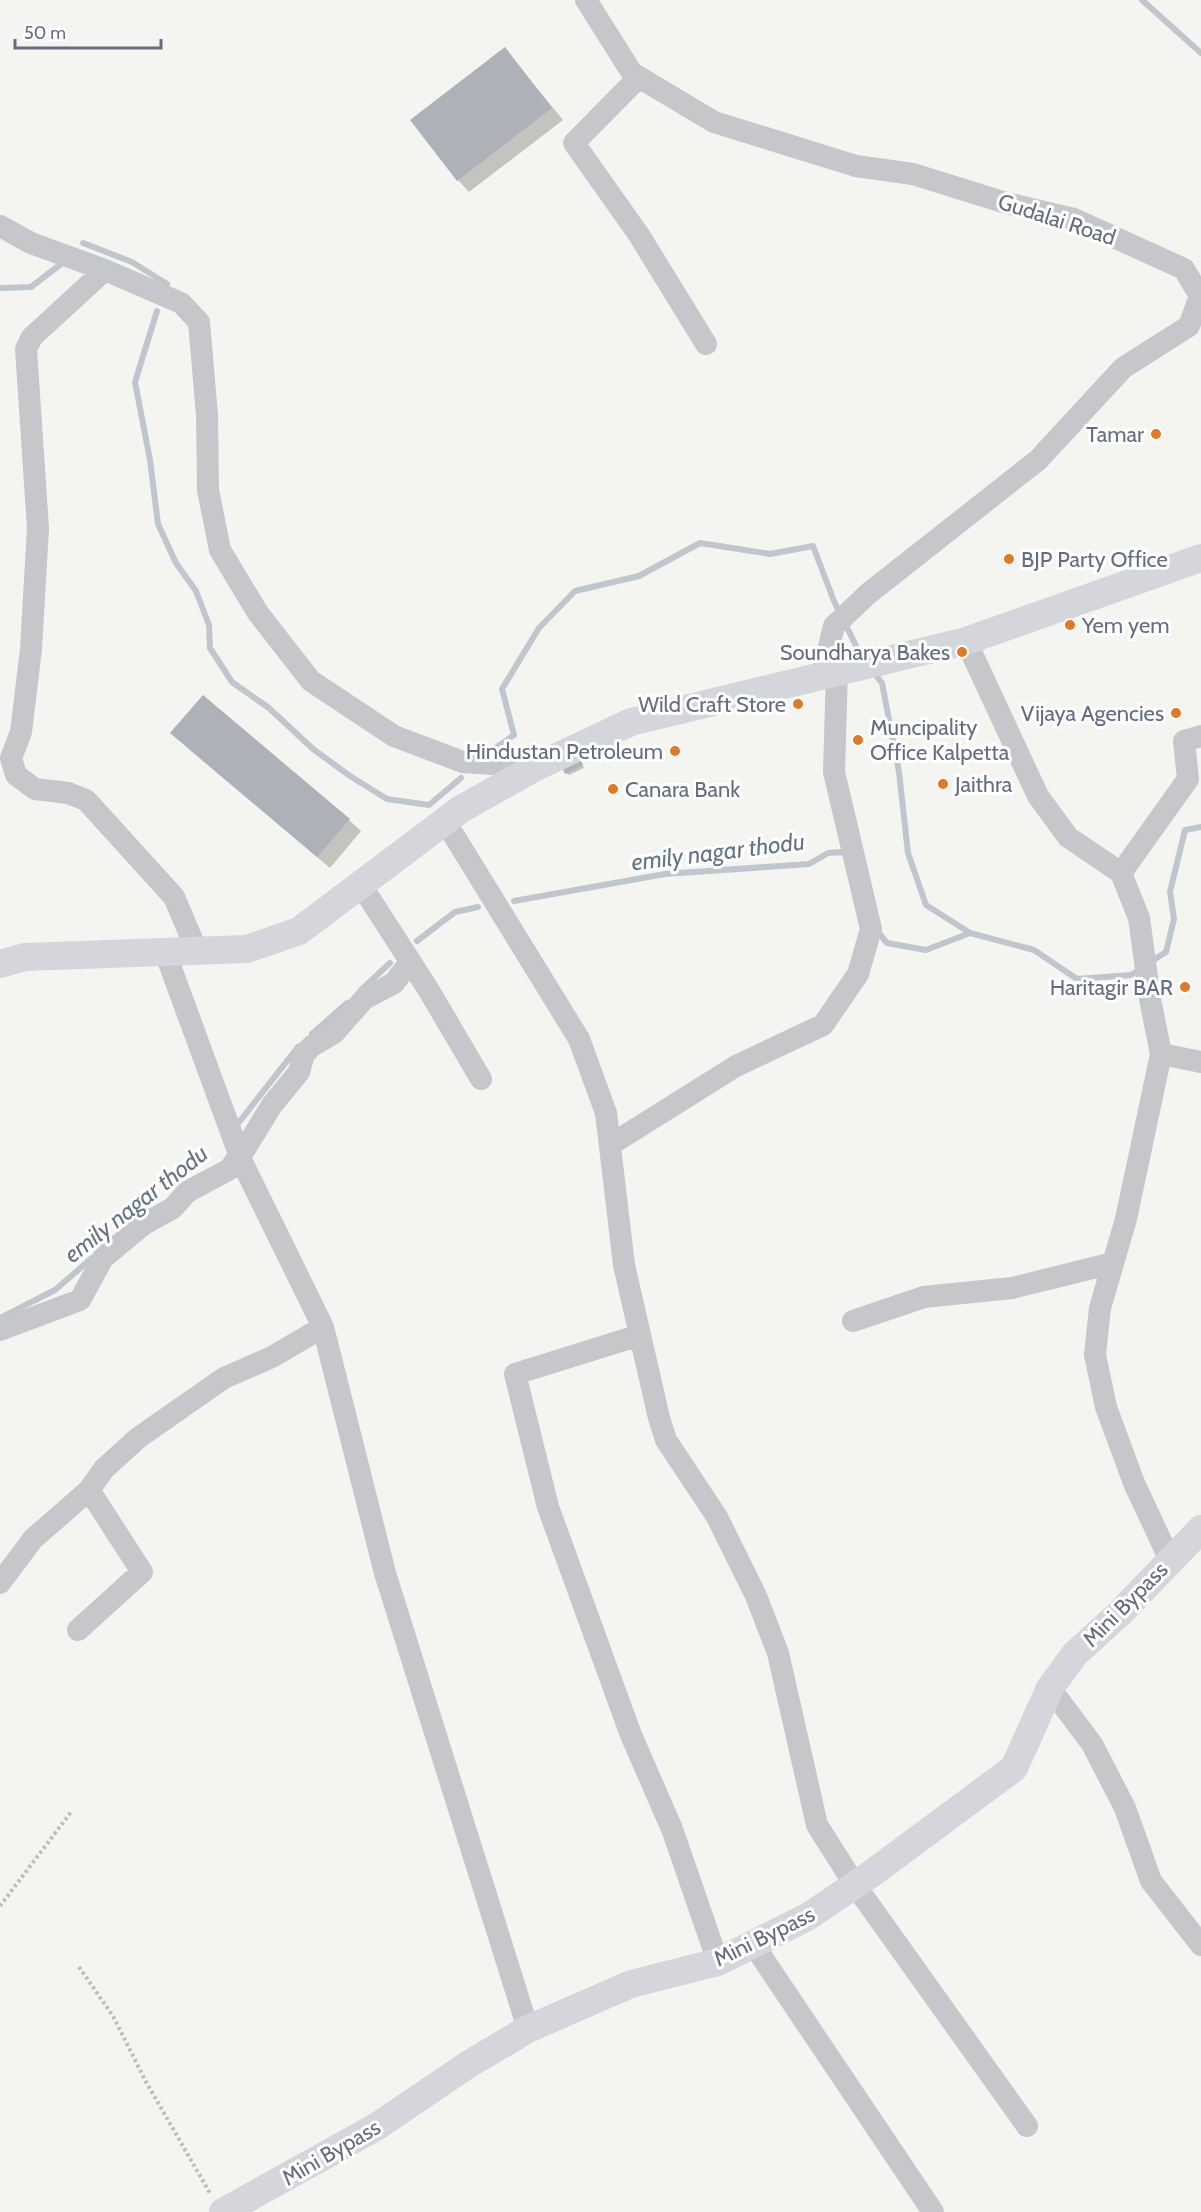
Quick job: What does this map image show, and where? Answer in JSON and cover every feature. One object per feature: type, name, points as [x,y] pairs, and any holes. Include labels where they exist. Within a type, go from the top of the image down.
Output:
[{"type":"main road","points":[[0,964],[25,957],[247,949],[299,931],[445,821],[536,767],[631,722],[966,641],[1201,558]]},
{"type":"main road","name":"Mini Bypass","points":[[218,2207],[376,2127],[469,2064],[528,2029],[631,1984],[718,1962],[809,1916],[855,1885],[1014,1768],[1037,1722],[1050,1688],[1075,1654],[1120,1613],[1201,1529]]},
{"type":"street","name":"Gudalai Road","points":[[586,0],[632,73],[714,122],[856,166],[913,174],[1006,203],[1074,219],[1184,269],[1200,296],[1189,326],[1123,368],[1038,460],[869,593],[834,626],[848,668]]},
{"type":"street","points":[[639,77],[574,143],[639,235],[706,344]]},
{"type":"street","points":[[0,226],[31,243],[105,270],[181,303],[199,322],[207,415],[208,490],[220,550],[258,613],[310,681],[394,736],[463,762],[536,767]]},
{"type":"street","points":[[105,270],[32,337],[26,349],[38,528],[30,661],[21,732],[11,758],[16,775],[36,789],[68,793],[86,800],[174,897],[197,951]]},
{"type":"street","points":[[966,641],[1038,796],[1068,837],[1121,873],[1139,918],[1147,979],[1161,1054],[1144,1139],[1100,1308],[1095,1355],[1106,1407],[1134,1484],[1170,1560]]},
{"type":"street","points":[[610,1145],[736,1066],[823,1025],[858,974],[871,929],[834,772],[848,668]]},
{"type":"street","points":[[1121,873],[1188,778],[1184,741],[1201,736]]},
{"type":"street","points":[[445,821],[579,1039],[606,1113],[624,1265],[666,1440],[717,1517],[756,1596],[778,1653],[817,1825],[855,1885],[1027,2127]]},
{"type":"street","points":[[360,885],[481,1079]]},
{"type":"street","points":[[165,952],[240,1156],[323,1327],[385,1573],[528,2029]]},
{"type":"street","points":[[0,1330],[80,1300],[104,1258],[144,1224],[172,1208],[187,1192],[230,1169],[272,1105],[298,1072],[304,1054],[312,1046],[334,1033],[364,999],[394,983],[410,962]]},
{"type":"street","points":[[1161,1054],[1201,1062]]},
{"type":"street","points":[[852,1320],[924,1297],[1012,1288],[1113,1263]]},
{"type":"street","points":[[0,1583],[33,1539],[89,1490],[104,1468],[138,1438],[224,1378],[272,1357],[323,1327]]},
{"type":"street","points":[[640,1335],[515,1374],[548,1507],[631,1735],[672,1829],[718,1962]]},
{"type":"street","points":[[78,1630],[142,1572],[89,1490]]},
{"type":"street","points":[[1050,1688],[1098,1755],[1125,1808],[1151,1881],[1185,1928],[1201,1945]]},
{"type":"street","points":[[753,1944],[933,2212]]},
{"type":"path","points":[[0,1906],[71,1812]]},
{"type":"path","points":[[79,1967],[113,2016],[145,2080],[218,2207]]},
{"type":"building","points":[[505,47],[552,108],[457,181],[410,120]]},
{"type":"building","points":[[203,695],[350,819],[317,857],[170,733]]},
{"type":"building","points":[[580,759],[583,765],[565,774],[562,767]]},
{"type":"waterway","points":[[1142,0],[1201,53]]},
{"type":"waterway","points":[[83,243],[132,262],[167,284]]},
{"type":"waterway","points":[[0,288],[31,287],[61,264]]},
{"type":"waterway","points":[[157,311],[135,382],[150,460],[158,524],[176,563],[196,591],[209,625],[210,648],[232,682],[269,708],[313,749],[387,799],[429,805],[461,778]]},
{"type":"waterway","points":[[494,749],[514,735],[502,689],[539,628],[575,591],[639,576],[700,543],[770,554],[813,546],[834,601],[862,658]]},
{"type":"waterway","points":[[874,673],[882,683],[899,772],[908,853],[926,905],[970,933],[1034,950],[1077,979],[1131,975],[1141,969]]},
{"type":"waterway","points":[[1149,963],[1166,952],[1174,919],[1170,892],[1185,830],[1201,827]]},
{"type":"waterway","name":"emily nagar thodu","points":[[514,901],[665,874],[809,864],[828,853],[845,852],[846,855]]},
{"type":"waterway","name":"emily nagar thodu","points":[[417,941],[455,912],[478,907]]},
{"type":"waterway","name":"emily nagar thodu","points":[[878,932],[887,943],[926,950],[970,933]]},
{"type":"waterway","name":"emily nagar thodu","points":[[361,990],[390,963]]},
{"type":"waterway","name":"emily nagar thodu","points":[[312,1034],[347,1003]]},
{"type":"waterway","name":"emily nagar thodu","points":[[236,1126],[298,1047]]},
{"type":"waterway","name":"emily nagar thodu","points":[[0,1318],[55,1290],[92,1258]]},
{"type":"place","name":"Tamar","points":[[1156,434]]},
{"type":"place","name":"BJP Party Office","points":[[1009,559]]},
{"type":"place","name":"Yem yem","points":[[1070,625]]},
{"type":"place","name":"Soundharya Bakes","points":[[962,652]]},
{"type":"place","name":"Wild Craft Store","points":[[798,704]]},
{"type":"place","name":"Vijaya Agencies","points":[[1176,713]]},
{"type":"place","name":"Muncipality Office Kalpetta","points":[[858,740]]},
{"type":"place","name":"Hindustan Petroleum","points":[[675,751]]},
{"type":"place","name":"Jaithra","points":[[943,784]]},
{"type":"place","name":"Canara Bank","points":[[613,789]]},
{"type":"place","name":"Haritagir BAR","points":[[1185,987]]}]
